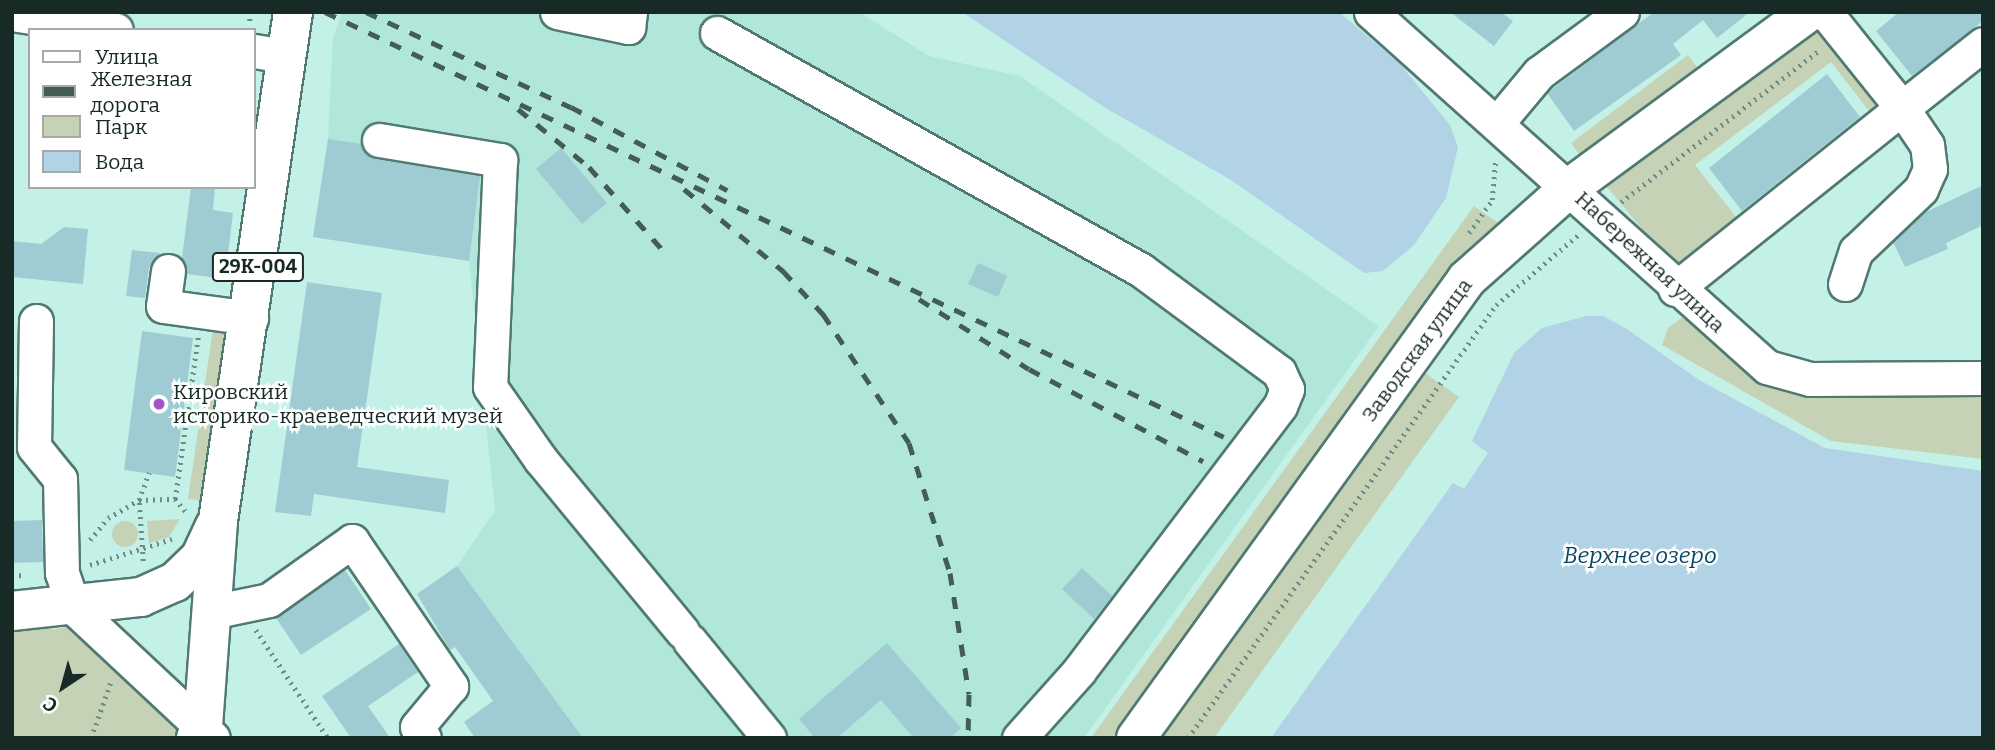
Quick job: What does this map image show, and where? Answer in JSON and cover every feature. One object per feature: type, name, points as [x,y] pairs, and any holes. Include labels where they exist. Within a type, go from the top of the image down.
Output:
[{"type":"main road","name":"29К-004","points":[[12,611],[74,608],[141,597],[175,582],[200,558],[198,520],[251,317],[270,53],[293,12]]},
{"type":"main road","name":"Заводская улица","points":[[1136,738],[1466,279],[1569,188],[1809,12]]},
{"type":"main road","name":"29К-004","points":[[198,520],[211,612],[204,734]]},
{"type":"street","points":[[557,12],[606,16]]},
{"type":"street","name":"Набережная улица","points":[[1371,12],[1498,122],[1675,289],[1767,367],[1810,379],[1983,378]]},
{"type":"street","points":[[1498,122],[1539,73],[1622,12]]},
{"type":"street","points":[[12,14],[103,28]]},
{"type":"street","points":[[1834,23],[1902,108],[1927,145],[1930,169],[1921,189],[1856,251],[1845,284]]},
{"type":"street","points":[[718,33],[1140,270],[1279,372],[1287,389],[1280,406],[1104,639],[1019,738]]},
{"type":"street","points":[[1675,289],[1983,44]]},
{"type":"street","points":[[379,140],[500,160],[489,387],[541,460],[769,738]]},
{"type":"street","points":[[168,271],[163,306],[251,317]]},
{"type":"street","points":[[36,321],[34,447],[60,478],[62,573],[74,608],[204,734]]},
{"type":"street","points":[[211,612],[269,600],[352,541],[450,686],[417,727],[424,738]]},
{"type":"path","points":[[1188,738],[1496,305],[1834,23]]},
{"type":"path","points":[[175,499],[200,328],[213,313]]},
{"type":"path","points":[[62,573],[108,518],[139,500],[175,499],[198,520]]},
{"type":"path","points":[[12,576],[62,573],[177,536]]},
{"type":"path","points":[[250,604],[253,625],[328,738]]},
{"type":"shaded area","points":[[342,12],[859,12],[929,56],[1020,76],[1379,326],[1084,738],[583,738],[457,566],[495,511],[469,261],[313,237],[328,139],[333,37]]},
{"type":"green space","points":[[1822,21],[1883,100],[1869,111],[1831,62],[1695,165],[1737,218],[1675,269],[1603,182]]},
{"type":"green space","points":[[1688,55],[1702,74],[1585,162],[1571,143]]},
{"type":"green space","points":[[1474,206],[1498,223],[1125,738],[1091,738]]},
{"type":"green space","points":[[1684,316],[1764,375],[1983,391],[1983,459],[1831,441],[1662,345],[1668,328]]},
{"type":"green space","points":[[213,329],[225,331],[204,501],[188,499]]},
{"type":"green space","points":[[1421,370],[1459,397],[1214,738],[1157,738]]},
{"type":"green space","points":[[180,519],[169,537],[149,543],[147,521]]},
{"type":"green space","points":[[125,521],[134,525],[138,534],[134,543],[125,547],[116,543],[112,534],[116,525]]},
{"type":"green space","points":[[52,624],[53,630],[73,625],[181,729],[176,738],[12,738],[12,627]]},
{"type":"water","points":[[962,12],[1339,12],[1400,64],[1450,125],[1458,147],[1446,198],[1414,245],[1383,271],[1364,273],[1231,180],[1104,107]]},
{"type":"water","name":"Верхнее озеро","points":[[1586,316],[1603,316],[1627,329],[1699,380],[1825,448],[1983,471],[1983,738],[1271,738],[1453,483],[1464,489],[1488,453],[1472,441],[1514,353],[1542,328]]},
{"type":"building","points":[[1450,12],[1501,12],[1513,21],[1494,46]]},
{"type":"building","points":[[1654,12],[1750,12],[1717,38],[1703,20],[1673,44],[1681,55],[1574,131],[1547,93]]},
{"type":"building","points":[[1899,12],[1983,12],[1983,21],[1912,76],[1876,31]]},
{"type":"building","points":[[1827,74],[1860,117],[1742,211],[1709,168]]},
{"type":"building","points":[[328,139],[361,144],[376,159],[480,176],[469,261],[313,237]]},
{"type":"building","points":[[561,148],[607,203],[582,224],[536,169]]},
{"type":"building","points":[[1983,185],[1983,225],[1946,243],[1948,249],[1905,267],[1893,242],[1924,213]]},
{"type":"building","points":[[191,189],[215,189],[213,210],[233,213],[225,279],[187,274],[182,258]]},
{"type":"building","points":[[64,227],[88,229],[83,284],[12,277],[12,241],[41,244]]},
{"type":"building","points":[[132,250],[160,253],[149,268],[145,298],[126,296]]},
{"type":"building","points":[[978,263],[1007,276],[998,297],[968,284]]},
{"type":"building","points":[[307,282],[382,293],[357,467],[449,480],[445,513],[314,494],[311,516],[275,512]]},
{"type":"building","name":"Кировский историко-краеведческий музей","points":[[142,331],[193,338],[175,477],[124,470]]},
{"type":"building","points":[[42,520],[43,562],[12,563],[12,521]]},
{"type":"building","points":[[457,566],[583,738],[475,738],[464,722],[493,701],[455,647],[450,650],[417,594]]},
{"type":"building","points":[[1082,568],[1112,596],[1094,619],[1062,589]]},
{"type":"building","points":[[345,570],[371,609],[301,655],[276,618]]},
{"type":"building","points":[[887,643],[961,728],[950,738],[914,738],[881,700],[837,738],[815,738],[799,719]]},
{"type":"building","points":[[399,644],[418,672],[368,706],[390,738],[351,738],[322,696]]},
{"type":"railway","points":[[325,12],[1224,437]]},
{"type":"railway","points":[[366,12],[571,107],[727,190]]},
{"type":"railway","points":[[518,109],[589,167],[667,255]]},
{"type":"railway","points":[[684,189],[783,271],[823,314],[909,443],[950,573],[969,694],[968,738]]},
{"type":"railway","points":[[919,299],[1029,369],[1203,461]]},
{"type":"place","name":"Кировский историко-краеведческий музей","points":[[159,404]]}]
